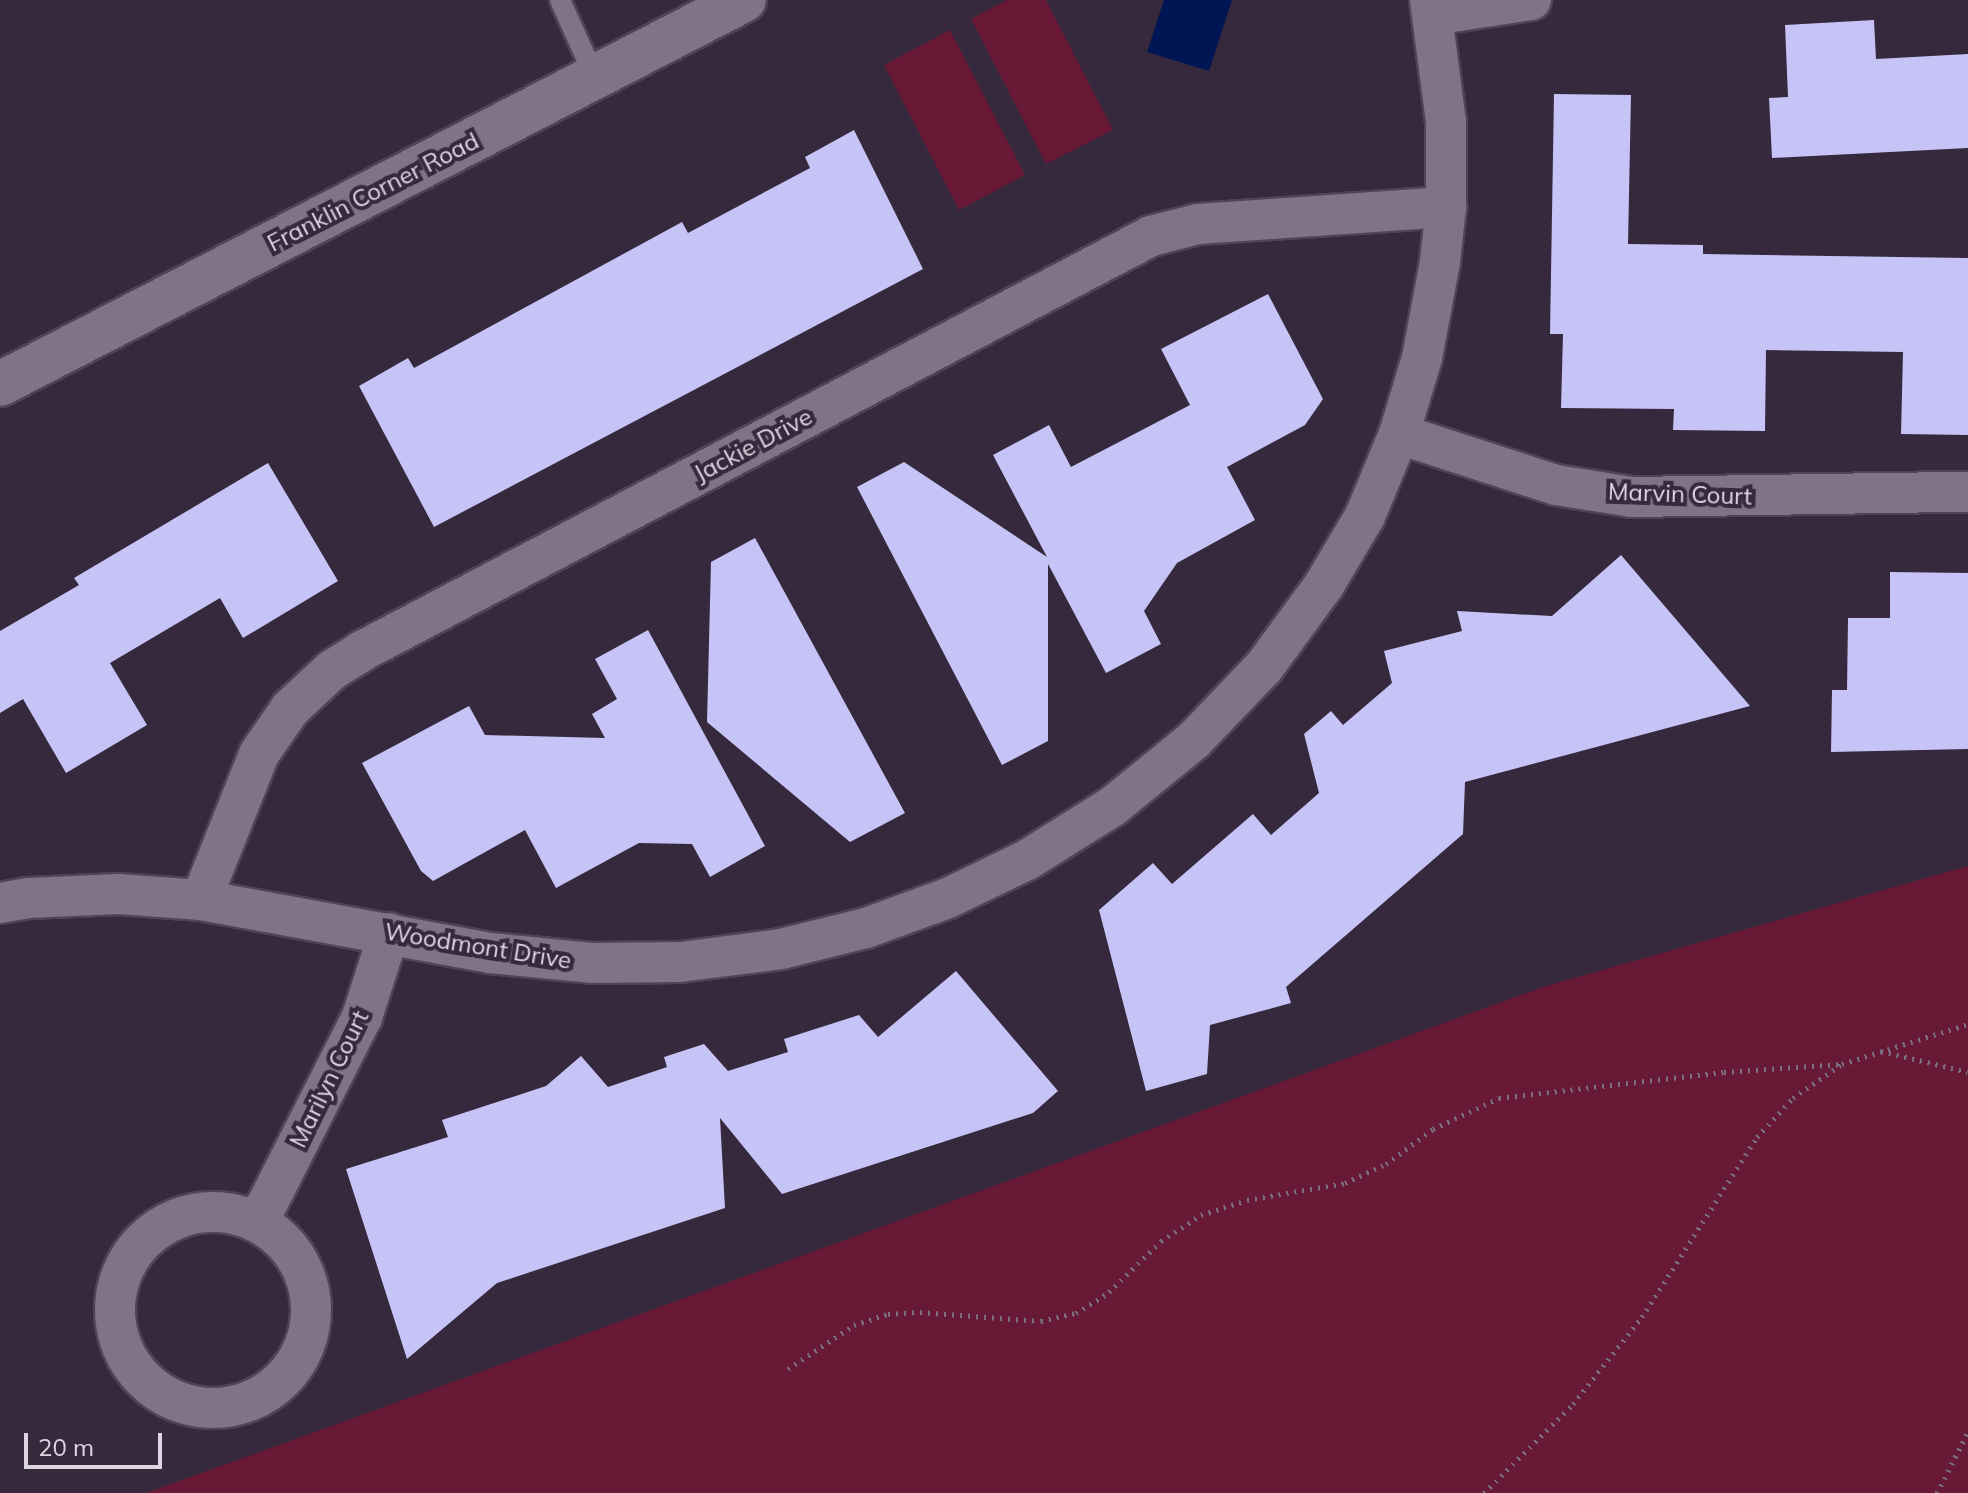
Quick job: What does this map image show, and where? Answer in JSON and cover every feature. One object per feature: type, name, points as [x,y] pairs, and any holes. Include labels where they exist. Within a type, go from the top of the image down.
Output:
[{"type":"main road","name":"Franklin Corner Road","points":[[0,384],[744,0]]},
{"type":"street","points":[[1431,7],[1531,0]]},
{"type":"street","name":"Woodmont Drive","points":[[0,903],[119,894],[201,900],[505,954],[592,963],[680,962],[781,949],[866,928],[948,898],[1027,860],[1113,806],[1193,741],[1264,667],[1324,585],[1365,516],[1399,434],[1422,358],[1440,262],[1446,207],[1446,122],[1431,7]]},
{"type":"street","name":"Jackie Drive","points":[[201,900],[259,754],[290,709],[332,670],[362,651],[1151,236],[1198,224],[1446,207]]},
{"type":"street","name":"Marvin Court","points":[[1399,434],[1556,485],[1632,497],[1968,492]]},
{"type":"street","name":"Marilyn Court","points":[[258,1222],[362,1017],[389,933]]},
{"type":"street","points":[[225,1212],[258,1222],[282,1239],[303,1268],[311,1301],[310,1332],[295,1365],[267,1393],[234,1407],[199,1408],[164,1395],[138,1373],[122,1347],[115,1315],[119,1281],[135,1249],[161,1226],[191,1214],[225,1212]]},
{"type":"lane","points":[[560,0],[595,78]]},
{"type":"path","points":[[788,1369],[854,1325],[888,1314],[920,1312],[1041,1321],[1076,1313],[1109,1292],[1161,1241],[1201,1215],[1247,1200],[1345,1183],[1386,1164],[1433,1129],[1499,1098],[1724,1072],[1842,1064],[1968,1024]]},
{"type":"path","points":[[1880,1051],[1968,1072]]},
{"type":"path","points":[[1484,1493],[1573,1404],[1642,1317],[1757,1137],[1793,1098],[1842,1064]]},
{"type":"path","points":[[1937,1493],[1968,1432]]},
{"type":"shaded area","points":[[1007,0],[1046,0],[1113,130],[1046,164],[971,19]]},
{"type":"shaded area","points":[[1164,0],[1232,0],[1209,71],[1147,52]]},
{"type":"shaded area","points":[[950,30],[1025,175],[959,210],[884,65]]},
{"type":"shaded area","points":[[1968,866],[1968,1493],[146,1493],[1546,986]]},
{"type":"building","points":[[1874,20],[1876,59],[1968,54],[1968,148],[1772,158],[1769,98],[1788,97],[1785,25]]},
{"type":"building","points":[[1554,94],[1631,95],[1628,244],[1703,245],[1703,254],[1968,258],[1968,435],[1901,434],[1903,352],[1766,350],[1765,431],[1673,430],[1674,409],[1561,408],[1563,334],[1550,334]]},
{"type":"building","points":[[854,130],[923,269],[434,527],[359,386],[408,358],[414,368],[682,222],[688,233],[810,168],[805,157]]},
{"type":"building","points":[[1268,294],[1323,399],[1305,425],[1227,467],[1255,520],[1177,563],[1144,611],[1161,644],[1106,673],[1048,564],[1048,741],[1002,765],[857,487],[904,462],[1047,557],[993,455],[1049,425],[1071,467],[1190,405],[1161,349]]},
{"type":"building","points":[[268,463],[338,581],[243,638],[220,598],[110,663],[147,725],[66,773],[23,699],[0,713],[0,631],[79,585],[74,578]]},
{"type":"building","points":[[755,538],[905,813],[850,842],[707,722],[711,562]]},
{"type":"building","points":[[1621,555],[1750,706],[1465,782],[1463,834],[1286,987],[1291,1003],[1210,1025],[1207,1074],[1146,1091],[1099,910],[1153,863],[1172,884],[1253,814],[1271,835],[1319,793],[1304,734],[1331,711],[1343,725],[1392,683],[1384,651],[1462,631],[1457,611],[1552,616]]},
{"type":"building","points":[[1890,572],[1968,573],[1968,749],[1831,752],[1832,690],[1847,690],[1848,618],[1890,618]]},
{"type":"building","points":[[648,630],[765,846],[710,877],[692,844],[639,843],[556,888],[525,830],[433,881],[421,871],[362,763],[469,706],[485,735],[605,738],[592,714],[617,699],[595,659]]},
{"type":"building","points":[[956,971],[1058,1091],[1033,1113],[782,1194],[720,1118],[725,1208],[497,1283],[407,1359],[346,1169],[448,1137],[442,1120],[546,1086],[581,1056],[608,1087],[667,1067],[664,1057],[704,1044],[728,1071],[788,1052],[784,1039],[859,1015],[878,1037]]}]
